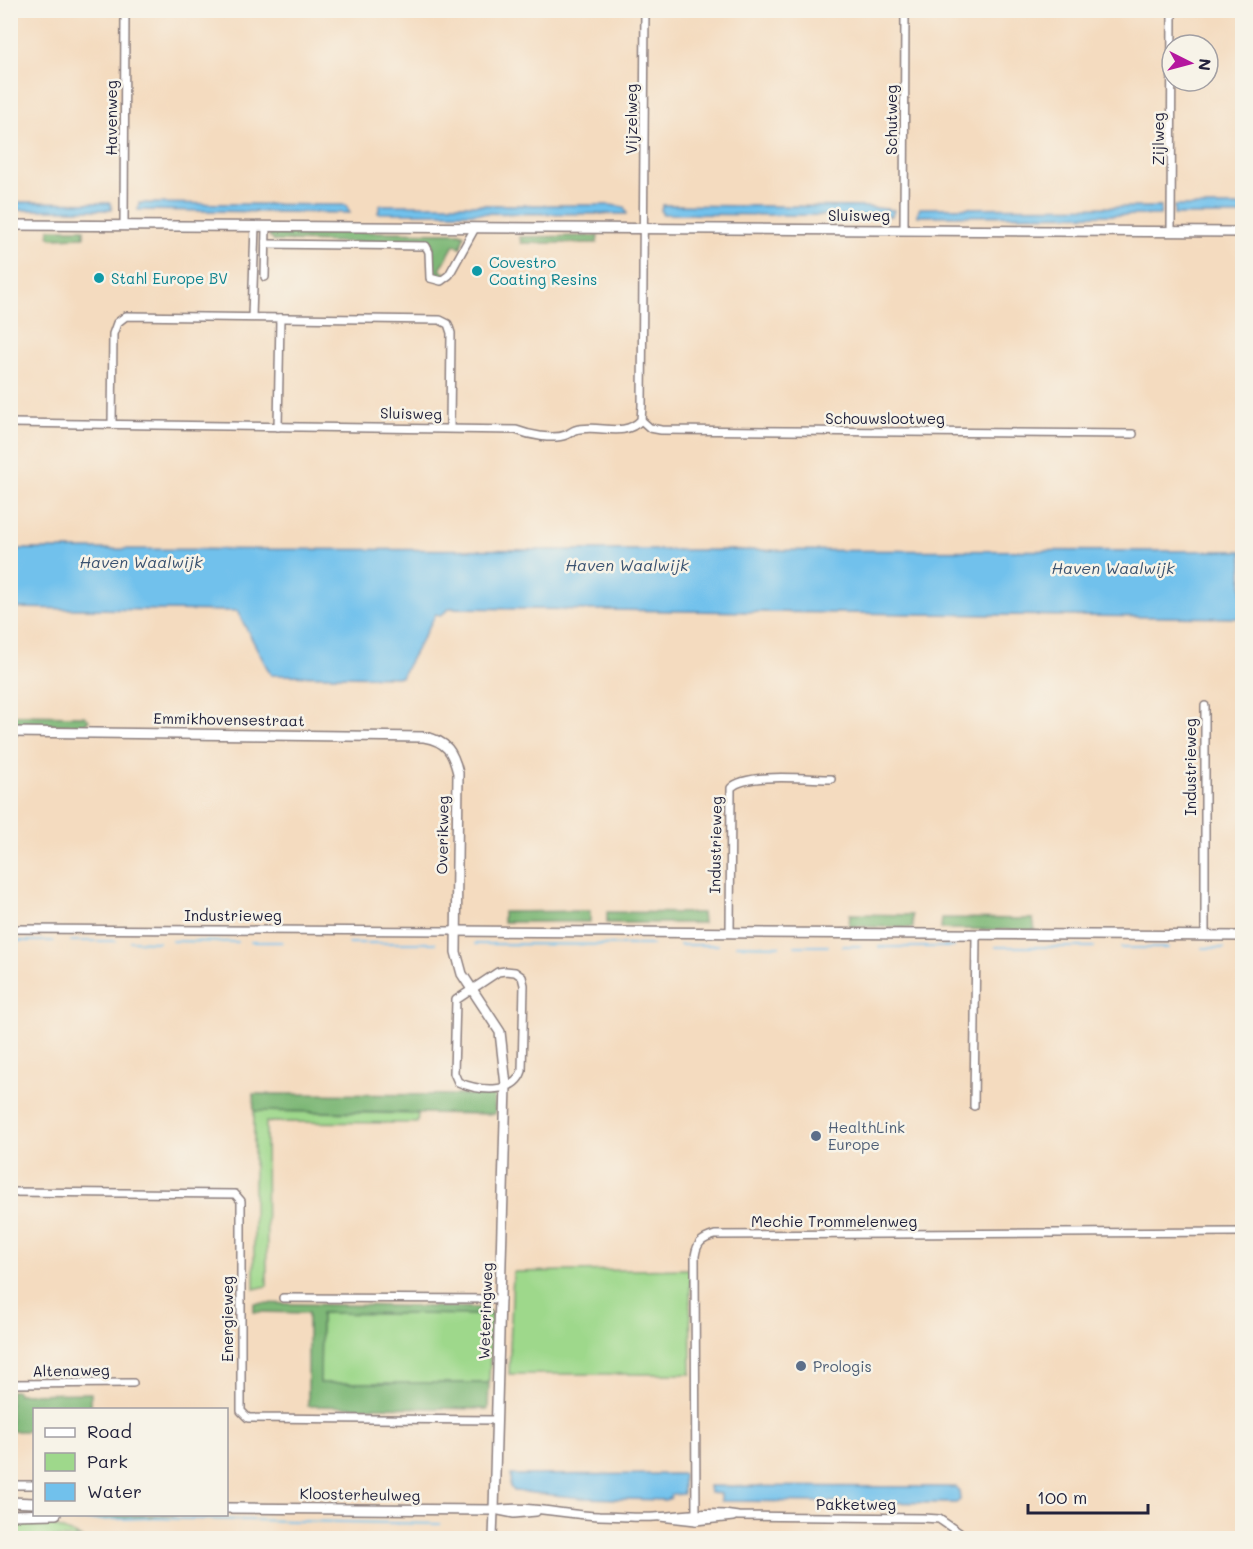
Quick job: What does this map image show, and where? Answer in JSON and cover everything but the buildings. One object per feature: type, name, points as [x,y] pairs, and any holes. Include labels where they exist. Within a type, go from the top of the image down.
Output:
[{"type":"street","name":"Havenweg","points":[[124,225],[125,10]]},
{"type":"street","name":"Vijzelweg","points":[[644,229],[645,10]]},
{"type":"street","name":"Schutweg","points":[[904,230],[905,10]]},
{"type":"street","name":"Zijlweg","points":[[1171,231],[1172,10]]},
{"type":"street","name":"Sluisweg","points":[[10,225],[1242,232]]},
{"type":"street","points":[[252,317],[255,226]]},
{"type":"street","points":[[265,277],[266,226]]},
{"type":"street","points":[[266,244],[426,246],[429,252],[430,278],[441,281],[449,275],[475,228]]},
{"type":"street","points":[[450,428],[516,430],[529,435],[565,436],[574,430],[624,430],[635,427],[642,420],[644,229]]},
{"type":"street","name":"Sluisweg","points":[[126,316],[252,317],[440,320],[448,324],[451,333],[450,428],[112,424],[113,334],[117,323],[126,316]]},
{"type":"street","points":[[278,427],[280,318]]},
{"type":"street","name":"Schouwslootweg","points":[[642,420],[650,428],[661,430],[1133,434]]},
{"type":"street","points":[[10,423],[112,424]]},
{"type":"street","name":"Industrieweg","points":[[1205,706],[1205,936]]},
{"type":"street","name":"Emmikhovensestraat","points":[[10,732],[424,737],[445,744]]},
{"type":"street","name":"Overikweg","points":[[445,744],[453,754],[458,773],[454,931]]},
{"type":"street","name":"Industrieweg","points":[[730,933],[731,788],[736,782],[750,779],[831,779]]},
{"type":"street","name":"Industrieweg","points":[[10,929],[1242,936]]},
{"type":"street","points":[[454,931],[456,952],[462,974],[500,1032],[506,1085]]},
{"type":"street","points":[[974,1106],[976,935]]},
{"type":"street","points":[[498,972],[515,972],[522,977],[522,1071],[516,1080],[506,1085],[498,1089],[469,1087],[458,1082],[454,1073],[456,1000],[498,972]]},
{"type":"street","name":"Weteringweg","points":[[493,1539],[506,1085]]},
{"type":"street","name":"Energieweg","points":[[10,1192],[235,1194],[241,1201],[241,1411],[248,1418],[497,1420]]},
{"type":"street","name":"Mechie Trommelenweg","points":[[696,1517],[695,1256],[696,1245],[704,1238],[716,1235],[1242,1232]]},
{"type":"street","points":[[283,1298],[501,1299]]},
{"type":"street","name":"Altenaweg","points":[[10,1384],[133,1383]]},
{"type":"street","points":[[10,1485],[33,1485]]},
{"type":"street","points":[[10,1502],[33,1503]]},
{"type":"street","name":"Kloosterheulweg","points":[[228,1508],[494,1510]]},
{"type":"street","points":[[494,1510],[514,1514],[541,1512],[696,1517]]},
{"type":"street","points":[[10,1515],[33,1515]]},
{"type":"street","name":"Pakketweg","points":[[696,1517],[939,1519],[953,1526],[967,1539]]},
{"type":"green space","points":[[49,229],[84,229],[84,237],[52,238],[49,236]]},
{"type":"green space","points":[[274,231],[460,233],[464,235],[461,247],[454,245],[440,270],[446,274],[440,277],[432,274],[433,243],[274,241],[269,236]]},
{"type":"green space","points":[[598,236],[597,243],[521,243],[520,237]]},
{"type":"green space","points":[[11,715],[84,716],[89,720],[85,725],[11,724]]},
{"type":"green space","points":[[590,911],[590,922],[503,922],[503,912]]},
{"type":"green space","points":[[607,912],[702,913],[703,923],[607,923]]},
{"type":"green space","points":[[850,914],[912,915],[913,928],[849,926]]},
{"type":"green space","points":[[942,918],[1033,919],[1035,930],[941,929]]},
{"type":"green space","points":[[253,1094],[494,1095],[495,1114],[254,1111]]},
{"type":"green space","points":[[254,1111],[418,1114],[417,1123],[266,1122],[267,1286],[254,1289]]},
{"type":"green space","points":[[690,1269],[691,1374],[509,1374],[513,1272]]},
{"type":"green space","points":[[254,1303],[487,1308],[492,1315],[321,1313],[320,1383],[489,1383],[488,1409],[308,1406],[308,1313],[254,1312]]},
{"type":"green space","points":[[321,1313],[492,1315],[489,1383],[320,1383]]},
{"type":"green space","points":[[10,1391],[17,1391],[18,1394],[91,1393],[91,1408],[33,1408],[33,1431],[11,1431]]},
{"type":"green space","points":[[60,1516],[153,1516],[11,1522],[10,1517],[53,1518]]},
{"type":"green space","points":[[11,1524],[51,1525],[82,1538],[11,1538]]},
{"type":"water","points":[[11,202],[110,203],[112,210],[11,210]]},
{"type":"water","points":[[139,203],[346,205],[350,213],[138,210]]},
{"type":"water","points":[[380,205],[610,205],[624,207],[627,214],[378,213]]},
{"type":"water","points":[[663,205],[868,207],[894,210],[892,216],[662,214]]},
{"type":"water","points":[[1174,206],[1242,206],[1242,215],[1174,215]]},
{"type":"water","points":[[1161,207],[1160,215],[918,216],[920,208]]},
{"type":"water","name":"Haven Waalwijk","points":[[11,549],[1242,551],[1242,618],[450,608],[440,616],[436,614],[401,677],[271,675],[237,611],[11,608]]},
{"type":"water","points":[[683,1474],[683,1494],[671,1495],[671,1498],[665,1500],[582,1498],[515,1491],[510,1487],[511,1475]]},
{"type":"water","points":[[709,1486],[956,1487],[960,1500],[956,1503],[721,1501],[721,1494],[710,1493]]},
{"type":"waterway","points":[[11,941],[53,941]]},
{"type":"waterway","points":[[71,941],[116,941]]},
{"type":"waterway","points":[[130,941],[158,942]]},
{"type":"waterway","points":[[172,941],[238,942]]},
{"type":"waterway","points":[[251,942],[282,942]]},
{"type":"waterway","points":[[348,943],[435,943]]},
{"type":"waterway","points":[[475,944],[653,945]]},
{"type":"waterway","points":[[680,945],[718,945]]},
{"type":"waterway","points":[[736,945],[779,946]]},
{"type":"waterway","points":[[795,946],[828,946]]},
{"type":"waterway","points":[[843,946],[861,946]]},
{"type":"waterway","points":[[879,947],[954,947]]},
{"type":"waterway","points":[[996,947],[1094,947]]},
{"type":"waterway","points":[[1121,948],[1168,948]]},
{"type":"waterway","points":[[1202,948],[1224,948]]},
{"type":"waterway","points":[[10,1523],[149,1518],[440,1524]]},
{"type":"place","name":"Covestro Coating Resins","points":[[477,271]]},
{"type":"place","name":"Stahl Europe BV","points":[[99,278]]},
{"type":"place","name":"HealthLink Europe","points":[[816,1136]]},
{"type":"place","name":"Prologis","points":[[801,1366]]}]
